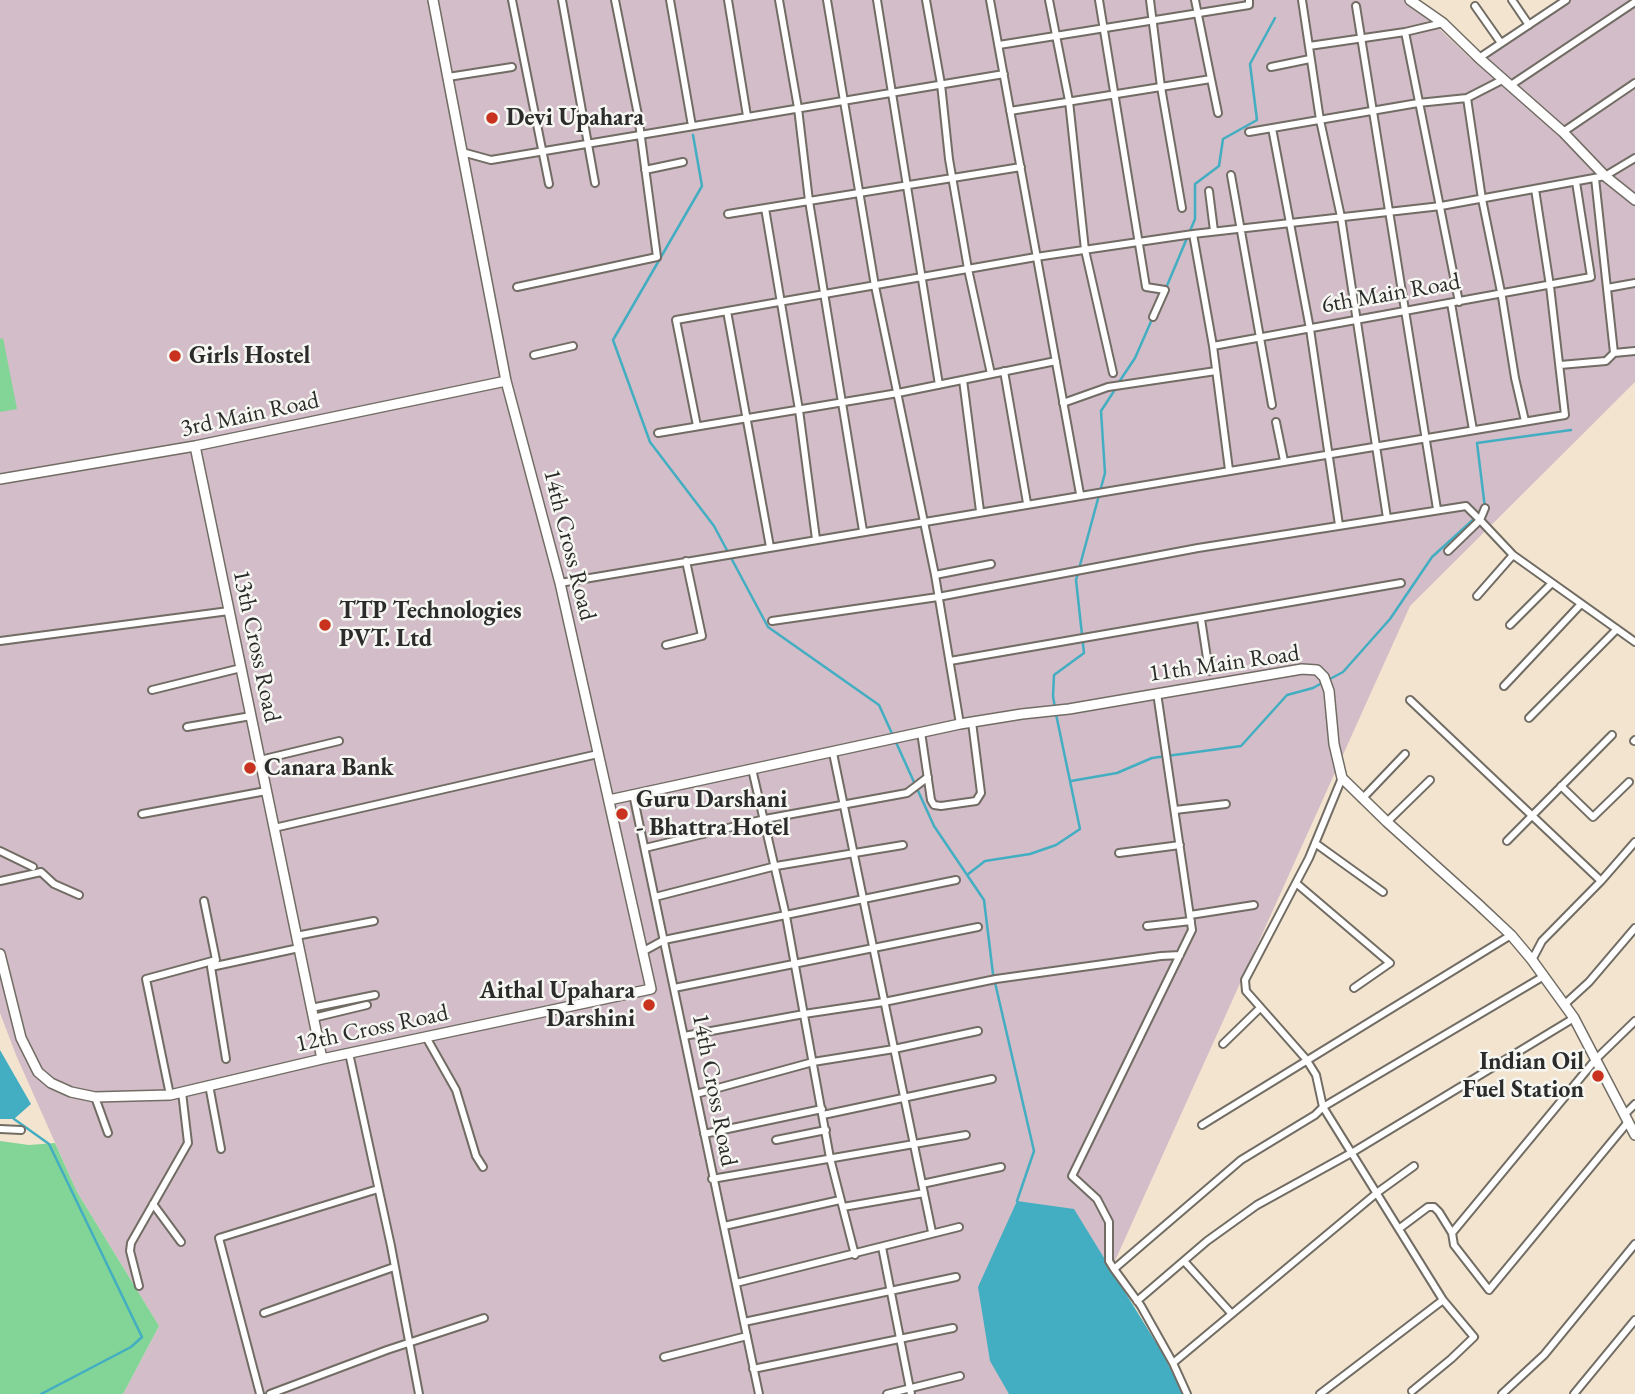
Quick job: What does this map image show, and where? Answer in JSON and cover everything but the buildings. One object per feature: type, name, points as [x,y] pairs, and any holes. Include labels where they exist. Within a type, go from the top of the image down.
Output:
[{"type":"street","name":"14th Cross Road","points":[[433,0],[506,381],[560,583],[609,800]]},
{"type":"street","points":[[512,0],[549,184]]},
{"type":"street","points":[[562,0],[595,183]]},
{"type":"street","points":[[517,287],[657,257],[638,115],[615,0]]},
{"type":"street","points":[[670,0],[692,126]]},
{"type":"street","points":[[729,0],[747,116]]},
{"type":"street","points":[[779,0],[863,531]]},
{"type":"street","points":[[827,0],[846,100],[875,286],[935,575],[960,724]]},
{"type":"street","points":[[877,0],[939,385]]},
{"type":"street","points":[[926,0],[968,269],[991,374]]},
{"type":"street","points":[[990,0],[1080,494]]},
{"type":"street","points":[[1049,0],[1069,101],[1085,250],[1113,373]]},
{"type":"street","points":[[1099,0],[1146,287],[1165,290],[1153,317]]},
{"type":"street","points":[[1150,0],[1161,87],[1182,208]]},
{"type":"street","points":[[1195,0],[1218,113]]},
{"type":"street","points":[[999,45],[1250,5],[1249,0]]},
{"type":"street","points":[[1302,0],[1320,120],[1341,217],[1387,517]]},
{"type":"street","points":[[1512,0],[1529,25]]},
{"type":"street","points":[[1479,58],[1529,25],[1557,2],[1566,0]]},
{"type":"street","points":[[1415,1],[1563,132],[1600,177],[1634,197]]},
{"type":"street","points":[[1249,132],[1418,103],[1467,98],[1507,82],[1635,2]]},
{"type":"street","points":[[1356,6],[1437,509]]},
{"type":"street","points":[[1475,6],[1501,43]]},
{"type":"street","points":[[1309,46],[1405,32],[1443,23]]},
{"type":"street","points":[[1405,32],[1441,206],[1473,430]]},
{"type":"street","points":[[1270,67],[1310,59]]},
{"type":"street","points":[[448,77],[512,66]]},
{"type":"street","points":[[462,152],[491,160],[1004,74]]},
{"type":"street","points":[[1010,110],[1211,79]]},
{"type":"street","points":[[1563,132],[1635,83]]},
{"type":"street","points":[[1467,98],[1482,199],[1525,421]]},
{"type":"street","points":[[1272,128],[1310,328],[1339,525]]},
{"type":"street","points":[[697,426],[676,320],[1036,257],[1175,236],[1441,206],[1600,177],[1635,158]]},
{"type":"street","points":[[645,170],[683,162]]},
{"type":"street","points":[[727,214],[1021,167]]},
{"type":"street","points":[[1231,175],[1272,405]]},
{"type":"street","points":[[1600,177],[1614,354]]},
{"type":"street","name":"6th Main Road","points":[[1213,346],[1591,277],[1576,182]]},
{"type":"street","points":[[560,583],[1080,494],[1566,415],[1535,189]]},
{"type":"street","points":[[1209,191],[1214,231]]},
{"type":"street","points":[[765,208],[799,410],[816,539]]},
{"type":"street","points":[[1193,234],[1213,346],[1229,470]]},
{"type":"street","points":[[1607,288],[1635,283]]},
{"type":"street","points":[[727,311],[770,547]]},
{"type":"street","points":[[534,355],[573,346]]},
{"type":"street","points":[[1560,365],[1606,360],[1614,354],[1635,351]]},
{"type":"street","points":[[658,433],[898,393],[1056,361]]},
{"type":"street","points":[[1004,371],[1027,503]]},
{"type":"street","points":[[1063,403],[1108,387],[1216,371]]},
{"type":"street","points":[[963,380],[980,511]]},
{"type":"street","name":"3rd Main Road","points":[[0,479],[195,446],[506,381]]},
{"type":"street","points":[[1276,422],[1284,461]]},
{"type":"street","name":"13th Cross Road","points":[[195,446],[322,1059]]},
{"type":"street","points":[[772,621],[938,597],[1198,548],[1466,506],[1513,555],[1550,584],[1635,642]]},
{"type":"street","points":[[1448,551],[1480,520],[1485,508]]},
{"type":"street","points":[[1477,596],[1513,555]]},
{"type":"street","points":[[666,645],[702,636],[686,561]]},
{"type":"street","points":[[935,575],[991,564]]},
{"type":"street","points":[[950,661],[1401,583]]},
{"type":"street","points":[[1510,625],[1550,584]]},
{"type":"street","points":[[1504,686],[1581,604]]},
{"type":"street","points":[[0,640],[229,611]]},
{"type":"street","points":[[1201,619],[1209,671]]},
{"type":"street","points":[[1530,718],[1617,629]]},
{"type":"street","points":[[152,690],[241,668]]},
{"type":"street","name":"11th Main Road","points":[[609,800],[960,724],[1061,710],[1303,669],[1317,670],[1325,681],[1342,778]]},
{"type":"street","points":[[1157,693],[1192,930],[1072,1176],[1097,1199],[1109,1222],[1109,1261],[1137,1301],[1187,1394]]},
{"type":"street","points":[[1410,700],[1601,881]]},
{"type":"street","points":[[187,727],[251,716]]},
{"type":"street","points":[[921,732],[934,805],[976,801],[980,798],[972,722]]},
{"type":"street","points":[[1507,841],[1612,735]]},
{"type":"street","points":[[260,760],[339,741]]},
{"type":"street","points":[[833,753],[932,1232]]},
{"type":"street","points":[[274,828],[598,754]]},
{"type":"street","points":[[1362,799],[1405,754]]},
{"type":"street","points":[[752,769],[776,866],[830,1158],[855,1255]]},
{"type":"street","points":[[645,848],[765,819],[907,793],[928,777]]},
{"type":"street","points":[[1412,1391],[1474,1337],[1443,1300],[1323,1107],[1316,1075],[1306,1059],[1246,991],[1245,979],[1296,883],[1342,778],[1511,935],[1532,960],[1574,1018],[1635,1135]]},
{"type":"street","points":[[1387,822],[1430,780]]},
{"type":"street","points":[[1561,786],[1593,817],[1629,782]]},
{"type":"street","points":[[142,814],[266,791]]},
{"type":"street","name":"14th Cross Road","points":[[634,794],[712,1179],[759,1394]]},
{"type":"street","name":"12th Cross Road","points":[[0,954],[21,1038],[38,1072],[51,1083],[71,1092],[95,1097],[170,1095],[322,1059],[651,989],[609,800]]},
{"type":"street","points":[[1175,810],[1226,804]]},
{"type":"street","points":[[1532,960],[1542,941],[1635,842]]},
{"type":"street","points":[[1315,843],[1383,892]]},
{"type":"street","points":[[655,897],[776,866],[903,845]]},
{"type":"street","points":[[1119,853],[1180,845]]},
{"type":"street","points":[[0,851],[33,867]]},
{"type":"street","points":[[0,881],[41,872],[54,884],[79,895]]},
{"type":"street","points":[[642,952],[664,940],[956,880]]},
{"type":"street","points":[[1296,883],[1390,963],[1354,988]]},
{"type":"street","points":[[170,1095],[146,979],[216,960],[204,901]]},
{"type":"street","points":[[1147,926],[1254,905]]},
{"type":"street","points":[[296,936],[374,921]]},
{"type":"street","points":[[674,988],[978,927]]},
{"type":"street","points":[[1564,1004],[1589,982],[1635,928]]},
{"type":"street","points":[[1202,1125],[1511,935]]},
{"type":"street","points":[[226,1059],[211,967],[299,948]]},
{"type":"street","points":[[684,1036],[884,1002],[996,979],[1180,955]]},
{"type":"street","points":[[1114,1269],[1229,1168],[1315,1115],[1323,1107],[1544,976]]},
{"type":"street","points":[[312,1013],[375,995]]},
{"type":"street","points":[[312,1013],[367,1005]]},
{"type":"street","points":[[1223,1044],[1260,1008]]},
{"type":"street","points":[[1137,1301],[1257,1205],[1353,1152],[1574,1018]]},
{"type":"street","points":[[1452,1233],[1596,1059],[1635,1021]]},
{"type":"street","points":[[696,1094],[813,1062],[894,1049],[978,1031]]},
{"type":"street","points":[[426,1037],[456,1090],[476,1156],[483,1167]]},
{"type":"street","points":[[349,1054],[419,1394]]},
{"type":"street","points":[[704,1133],[904,1098],[992,1079]]},
{"type":"street","points":[[209,1086],[221,1149]]},
{"type":"street","points":[[139,1286],[130,1251],[131,1243],[188,1143],[182,1092]]},
{"type":"street","points":[[95,1097],[108,1133]]},
{"type":"street","points":[[1400,1228],[1428,1207],[1434,1208],[1452,1233],[1454,1245],[1489,1290],[1635,1104]]},
{"type":"street","points":[[0,1129],[21,1130]]},
{"type":"street","points":[[776,1140],[826,1130]]},
{"type":"street","points":[[712,1179],[966,1135]]},
{"type":"street","points":[[922,1184],[1001,1167]]},
{"type":"street","points":[[1172,1363],[1378,1192],[1414,1167]]},
{"type":"street","points":[[260,1394],[219,1238],[378,1189]]},
{"type":"street","points":[[843,1207],[924,1192]]},
{"type":"street","points":[[724,1226],[839,1200]]},
{"type":"street","points":[[153,1204],[181,1242]]},
{"type":"street","points":[[736,1283],[959,1227]]},
{"type":"street","points":[[1503,1394],[1544,1355],[1635,1244]]},
{"type":"street","points":[[882,1247],[910,1392]]},
{"type":"street","points":[[1184,1261],[1231,1313]]},
{"type":"street","points":[[264,1312],[394,1267]]},
{"type":"street","points":[[744,1322],[956,1277]]},
{"type":"street","points":[[1320,1394],[1443,1300]]},
{"type":"street","points":[[270,1394],[484,1318]]},
{"type":"street","points":[[1574,1394],[1635,1320]]},
{"type":"street","points":[[754,1369],[953,1328]]},
{"type":"street","points":[[664,1357],[747,1336]]},
{"type":"street","points":[[887,1394],[910,1392],[960,1376]]},
{"type":"shaded area","points":[[0,0],[1409,0],[1471,59],[1565,0],[1635,0],[1635,382],[1410,606],[1055,1394],[123,1394],[159,1326],[77,1192],[0,1013]]},
{"type":"green space","points":[[3,338],[17,409],[0,412],[0,339]]},
{"type":"green space","points":[[0,1141],[29,1145],[55,1143],[77,1192],[159,1326],[123,1394],[0,1394]]},
{"type":"water","points":[[0,1050],[31,1104],[14,1119],[0,1119]]},
{"type":"water","points":[[1017,1201],[1074,1209],[1163,1354],[1183,1394],[1009,1394],[990,1361],[978,1287]]},
{"type":"waterway","points":[[1166,288],[1195,219],[1195,184],[1219,166],[1223,139],[1257,120],[1250,64],[1275,18]]},
{"type":"waterway","points":[[693,135],[702,186],[613,340],[650,442],[714,526],[768,627],[879,705],[934,826],[984,900],[993,974],[1034,1151],[1017,1201]]},
{"type":"waterway","points":[[1119,382],[1135,358],[1153,317]]},
{"type":"waterway","points":[[1055,708],[1054,675],[1084,653],[1076,580],[1105,473],[1101,411],[1116,388]]},
{"type":"waterway","points":[[1485,508],[1477,443],[1571,430]]},
{"type":"waterway","points":[[1328,680],[1343,672],[1390,619],[1432,557],[1475,518]]},
{"type":"waterway","points":[[1071,781],[1117,773],[1152,758],[1241,746],[1287,695],[1322,683]]},
{"type":"waterway","points":[[967,875],[985,861],[1030,854],[1056,845],[1080,829],[1056,714]]},
{"type":"waterway","points":[[14,1119],[49,1144],[142,1337],[131,1347],[41,1394]]},
{"type":"place","name":"Devi Upahara","points":[[492,118]]},
{"type":"place","name":"Girls Hostel","points":[[175,356]]},
{"type":"place","name":"TTP Technologies PVT. Ltd","points":[[325,625]]},
{"type":"place","name":"Canara Bank","points":[[250,768]]},
{"type":"place","name":"Guru Darshani - Bhattra Hotel","points":[[622,814]]},
{"type":"place","name":"Aithal Upahara Darshini","points":[[649,1005]]},
{"type":"place","name":"Indian Oil Fuel Station","points":[[1598,1076]]}]
